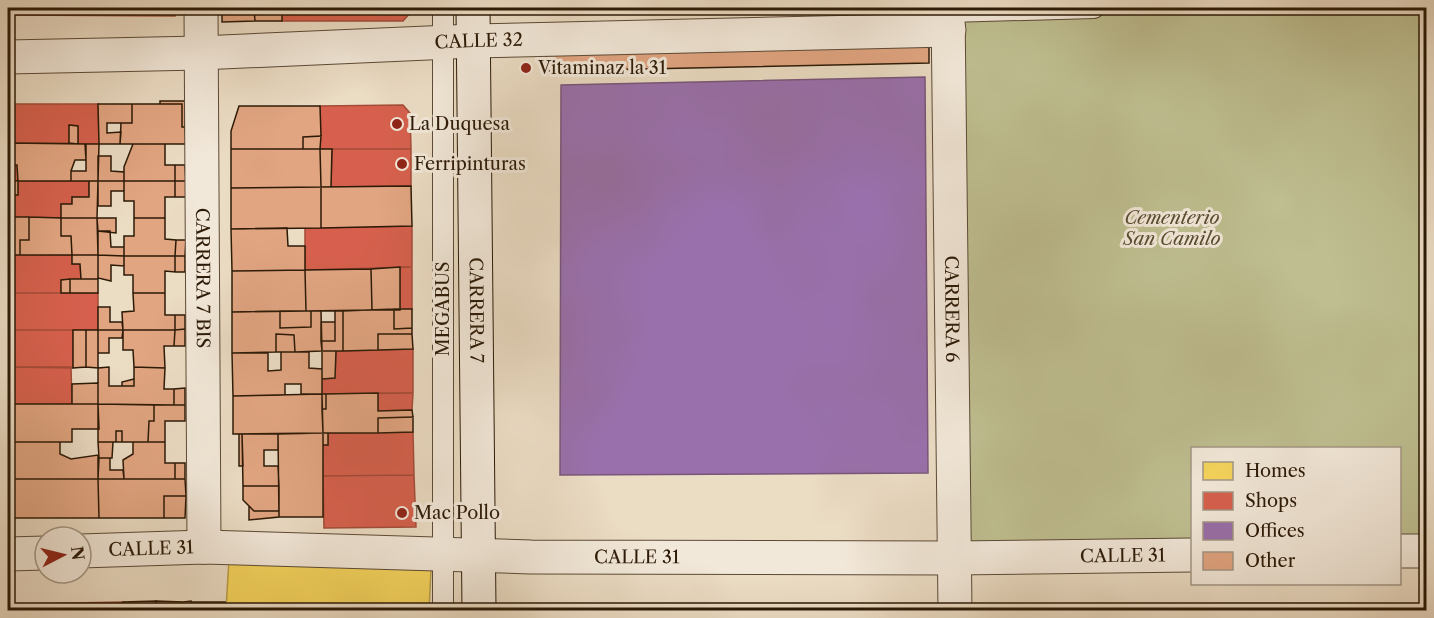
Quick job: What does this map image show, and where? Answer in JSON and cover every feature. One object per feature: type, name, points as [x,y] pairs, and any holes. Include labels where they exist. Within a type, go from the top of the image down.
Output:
[{"type":"street","name":"CARRERA 7 BIS","points":[[201,8],[204,547]]},
{"type":"street","name":"CARRERA 7","points":[[473,8],[458,43],[480,557],[480,610]]},
{"type":"street","name":"CALLE 32","points":[[8,57],[200,53],[458,43],[948,16]]},
{"type":"street","name":"CARRERA 6","points":[[948,16],[955,610]]},
{"type":"street","name":"CALLE 31","points":[[93,551],[204,547],[480,557],[954,558],[1191,555]]},
{"type":"street","points":[[1401,551],[1426,551]]},
{"type":"street","points":[[8,554],[33,553]]},
{"type":"lane","name":"MEGABUS","points":[[443,8],[458,43],[443,610]]},
{"type":"lane","points":[[948,16],[1094,8]]},
{"type":"green space","name":"Cementerio San Camilo","points":[[948,8],[1426,8],[1426,551],[1401,551],[1401,447],[1191,447],[1191,555],[954,558]]},
{"type":"building: Homes","points":[[229,559],[431,569],[429,610],[226,610]]},
{"type":"building: Shops","points":[[11,8],[175,8],[175,16],[10,15]]},
{"type":"building: Shops","points":[[282,8],[412,8],[412,11],[403,21],[282,21]]},
{"type":"building: Shops","points":[[14,104],[98,104],[99,144],[78,144],[78,126],[69,125],[69,143],[14,143]]},
{"type":"building: Shops","points":[[403,105],[410,113],[411,149],[320,149],[320,106]]},
{"type":"building: Shops","points":[[332,149],[411,149],[411,186],[331,187]]},
{"type":"building: Shops","points":[[8,165],[17,165],[18,181],[8,180]]},
{"type":"building: Shops","points":[[18,181],[89,181],[89,197],[72,197],[72,204],[61,204],[61,218],[8,217],[8,195],[18,195]]},
{"type":"building: Shops","points":[[412,226],[412,267],[305,270],[305,228]]},
{"type":"building: Shops","points":[[8,255],[72,255],[72,264],[80,264],[81,279],[61,280],[61,293],[8,293]]},
{"type":"building: Shops","points":[[400,267],[412,267],[412,309],[400,310]]},
{"type":"building: Shops","points":[[8,293],[98,293],[98,330],[9,330]]},
{"type":"building: Shops","points":[[9,330],[73,330],[73,368],[9,367],[8,351],[12,351],[12,346],[8,346]]},
{"type":"building: Shops","points":[[413,349],[413,393],[322,394],[322,379],[335,378],[336,351]]},
{"type":"building: Shops","points":[[9,367],[71,367],[72,404],[9,404]]},
{"type":"building: Shops","points":[[378,393],[413,393],[412,410],[378,411]]},
{"type":"building: Shops","points":[[413,432],[414,475],[323,476],[323,445],[328,445],[328,433]]},
{"type":"building: Shops","points":[[414,475],[416,527],[324,528],[323,476]]},
{"type":"building: Shops","points":[[123,602],[123,610],[19,610],[19,604]]},
{"type":"building: Offices","points":[[925,77],[928,473],[560,475],[561,85]]},
{"type":"building: Other","points":[[222,8],[254,8],[255,21],[222,22]]},
{"type":"building: Other","points":[[254,8],[282,8],[282,21],[255,21]]},
{"type":"building: Other","points":[[929,40],[929,63],[547,71],[546,48]]},
{"type":"building: Other","points":[[160,101],[185,101],[185,127],[182,127],[182,104],[160,104]]},
{"type":"building: Other","points":[[98,104],[132,104],[132,123],[107,123],[107,133],[121,132],[120,144],[99,144]]},
{"type":"building: Other","points":[[132,104],[182,104],[182,127],[185,127],[186,144],[120,144],[121,123],[132,123]]},
{"type":"building: Other","points":[[239,106],[320,106],[321,136],[303,137],[303,149],[231,149],[231,131]]},
{"type":"building: Other","points":[[69,125],[78,126],[78,144],[69,143]]},
{"type":"building: Other","points":[[321,136],[320,149],[303,149],[303,137]]},
{"type":"building: Other","points":[[8,143],[85,144],[86,160],[75,160],[71,171],[71,181],[18,181],[17,165],[8,165]]},
{"type":"building: Other","points":[[86,144],[99,144],[98,181],[71,181],[71,171],[86,171]]},
{"type":"building: Other","points":[[133,144],[165,144],[165,165],[175,165],[175,181],[124,181],[124,167]]},
{"type":"building: Other","points":[[231,149],[320,149],[321,187],[231,188]]},
{"type":"building: Other","points":[[320,149],[332,149],[331,187],[321,187]]},
{"type":"building: Other","points":[[98,156],[111,156],[111,171],[124,172],[124,181],[98,181]]},
{"type":"building: Other","points":[[175,165],[185,165],[186,181],[175,181]]},
{"type":"building: Other","points":[[8,180],[18,181],[18,195],[8,195]]},
{"type":"building: Other","points":[[89,181],[98,181],[97,218],[61,218],[61,204],[72,204],[72,197],[89,197]]},
{"type":"building: Other","points":[[98,181],[124,181],[124,191],[111,191],[111,206],[98,206]]},
{"type":"building: Other","points":[[124,181],[175,181],[175,197],[165,197],[165,218],[134,218],[134,201],[124,201]]},
{"type":"building: Other","points":[[175,181],[186,181],[186,197],[175,197]]},
{"type":"building: Other","points":[[411,186],[412,226],[321,228],[321,187]]},
{"type":"building: Other","points":[[321,187],[321,228],[231,229],[231,188]]},
{"type":"building: Other","points":[[8,217],[29,217],[29,240],[20,240],[20,255],[8,255]]},
{"type":"building: Other","points":[[29,217],[61,218],[61,236],[71,236],[72,255],[20,255],[20,240],[29,240]]},
{"type":"building: Other","points":[[61,218],[97,218],[98,255],[72,255],[71,236],[61,236]]},
{"type":"building: Other","points":[[97,218],[116,218],[116,233],[98,231]]},
{"type":"building: Other","points":[[134,218],[165,218],[165,239],[176,240],[175,256],[124,256],[124,236],[134,236]]},
{"type":"building: Other","points":[[287,228],[288,246],[305,246],[305,270],[232,271],[231,229]]},
{"type":"building: Other","points":[[98,231],[110,231],[111,247],[124,247],[124,256],[98,255]]},
{"type":"building: Other","points":[[176,240],[186,240],[185,256],[175,256]]},
{"type":"building: Other","points":[[72,255],[98,255],[98,279],[81,279],[80,264],[72,264]]},
{"type":"building: Other","points":[[98,255],[124,256],[124,266],[111,265],[111,281],[98,278]]},
{"type":"building: Other","points":[[124,256],[175,256],[175,272],[165,271],[165,293],[133,293],[133,275],[124,275]]},
{"type":"building: Other","points":[[175,256],[185,256],[185,272],[175,272]]},
{"type":"building: Other","points":[[400,267],[400,310],[372,310],[371,269]]},
{"type":"building: Other","points":[[371,269],[372,310],[306,311],[305,270]]},
{"type":"building: Other","points":[[305,270],[306,311],[232,312],[232,271]]},
{"type":"building: Other","points":[[70,279],[98,279],[98,293],[70,293]]},
{"type":"building: Other","points":[[70,279],[70,293],[61,293],[61,280]]},
{"type":"building: Other","points":[[133,293],[165,293],[165,315],[175,315],[175,330],[123,330],[122,312],[134,311]]},
{"type":"building: Other","points":[[98,307],[110,307],[110,322],[122,322],[123,330],[98,330]]},
{"type":"building: Other","points":[[394,309],[394,329],[412,328],[412,334],[378,334],[378,350],[343,351],[343,311]]},
{"type":"building: Other","points":[[394,309],[412,309],[412,328],[394,329]]},
{"type":"building: Other","points":[[280,311],[280,328],[311,327],[311,311],[321,311],[322,351],[295,352],[294,335],[276,334],[276,352],[232,353],[232,312]]},
{"type":"building: Other","points":[[280,311],[311,311],[311,327],[280,328]]},
{"type":"building: Other","points":[[335,311],[343,311],[343,351],[322,351],[321,341],[335,341]]},
{"type":"building: Other","points":[[175,315],[185,315],[185,329],[175,330]]},
{"type":"building: Other","points":[[321,322],[335,322],[335,341],[321,341]]},
{"type":"building: Other","points":[[185,329],[185,346],[174,346],[175,330]]},
{"type":"building: Other","points":[[73,330],[86,330],[86,367],[73,368]]},
{"type":"building: Other","points":[[86,330],[98,330],[98,368],[86,367]]},
{"type":"building: Other","points":[[98,330],[123,330],[122,338],[109,338],[109,353],[98,353]]},
{"type":"building: Other","points":[[123,330],[175,330],[174,346],[164,346],[165,368],[134,367],[133,350],[123,350]]},
{"type":"building: Other","points":[[276,334],[294,335],[295,352],[276,352]]},
{"type":"building: Other","points":[[378,334],[412,334],[413,349],[378,350]]},
{"type":"building: Other","points":[[322,351],[336,351],[335,378],[322,379]]},
{"type":"building: Other","points":[[281,352],[309,352],[309,368],[322,369],[322,394],[301,394],[301,384],[285,384],[285,395],[233,396],[232,353],[268,353],[268,371],[281,370]]},
{"type":"building: Other","points":[[109,367],[109,386],[134,386],[134,367],[165,368],[164,389],[174,389],[174,405],[98,404],[98,368]]},
{"type":"building: Other","points":[[134,379],[134,386],[122,386],[122,382]]},
{"type":"building: Other","points":[[98,383],[98,404],[72,404],[72,384]]},
{"type":"building: Other","points":[[185,388],[185,405],[174,405],[174,389]]},
{"type":"building: Other","points":[[378,393],[378,411],[412,410],[413,417],[378,418],[378,433],[323,433],[322,409],[326,409],[326,394]]},
{"type":"building: Other","points":[[322,394],[323,433],[233,434],[233,396]]},
{"type":"building: Other","points":[[322,394],[326,394],[326,409],[322,409]]},
{"type":"building: Other","points":[[9,404],[98,404],[99,429],[72,429],[72,442],[9,442]]},
{"type":"building: Other","points":[[98,404],[154,405],[154,421],[149,421],[148,442],[122,442],[122,431],[116,431],[116,442],[98,442]]},
{"type":"building: Other","points":[[154,405],[185,405],[185,421],[165,421],[165,442],[148,442],[149,421],[154,421]]},
{"type":"building: Other","points":[[413,417],[413,432],[378,433],[378,418]]},
{"type":"building: Other","points":[[116,431],[122,431],[122,442],[116,442]]},
{"type":"building: Other","points":[[323,433],[323,517],[279,517],[278,434]]},
{"type":"building: Other","points":[[323,433],[328,433],[328,445],[323,445]]},
{"type":"building: Other","points":[[239,434],[242,434],[243,466],[239,466]]},
{"type":"building: Other","points":[[242,434],[278,434],[278,450],[264,450],[264,466],[278,466],[279,486],[243,486]]},
{"type":"building: Other","points":[[9,442],[60,442],[60,454],[71,459],[98,455],[98,479],[9,479]]},
{"type":"building: Other","points":[[98,442],[113,442],[112,458],[99,458]]},
{"type":"building: Other","points":[[133,442],[165,442],[165,463],[175,463],[175,479],[124,479],[123,460],[133,454]]},
{"type":"building: Other","points":[[99,458],[110,458],[110,470],[123,470],[124,479],[98,479]]},
{"type":"building: Other","points":[[175,463],[185,463],[185,479],[175,479]]},
{"type":"building: Other","points":[[9,479],[98,479],[99,518],[13,518],[9,509],[11,510],[11,492],[8,492]]},
{"type":"building: Other","points":[[98,479],[185,479],[186,496],[164,496],[164,518],[99,518]]},
{"type":"building: Other","points":[[243,486],[279,486],[279,511],[254,511],[243,500]]},
{"type":"building: Other","points":[[164,496],[186,496],[185,518],[164,518]]},
{"type":"building: Other","points":[[249,506],[254,511],[279,511],[279,517],[249,520]]},
{"type":"building: Other","points":[[156,601],[183,602],[183,610],[156,610]]},
{"type":"building: Other","points":[[156,601],[156,610],[123,610],[123,602]]},
{"type":"building: Other","points":[[191,601],[191,610],[183,610],[183,602]]},
{"type":"building: Other","points":[[191,602],[225,602],[225,610],[191,610]]},
{"type":"place","name":"Vitaminaz la 31","points":[[526,68]]},
{"type":"place","name":"La Duquesa","points":[[397,124]]},
{"type":"place","name":"Ferripinturas","points":[[402,164]]},
{"type":"place","name":"Mac Pollo","points":[[402,513]]}]
